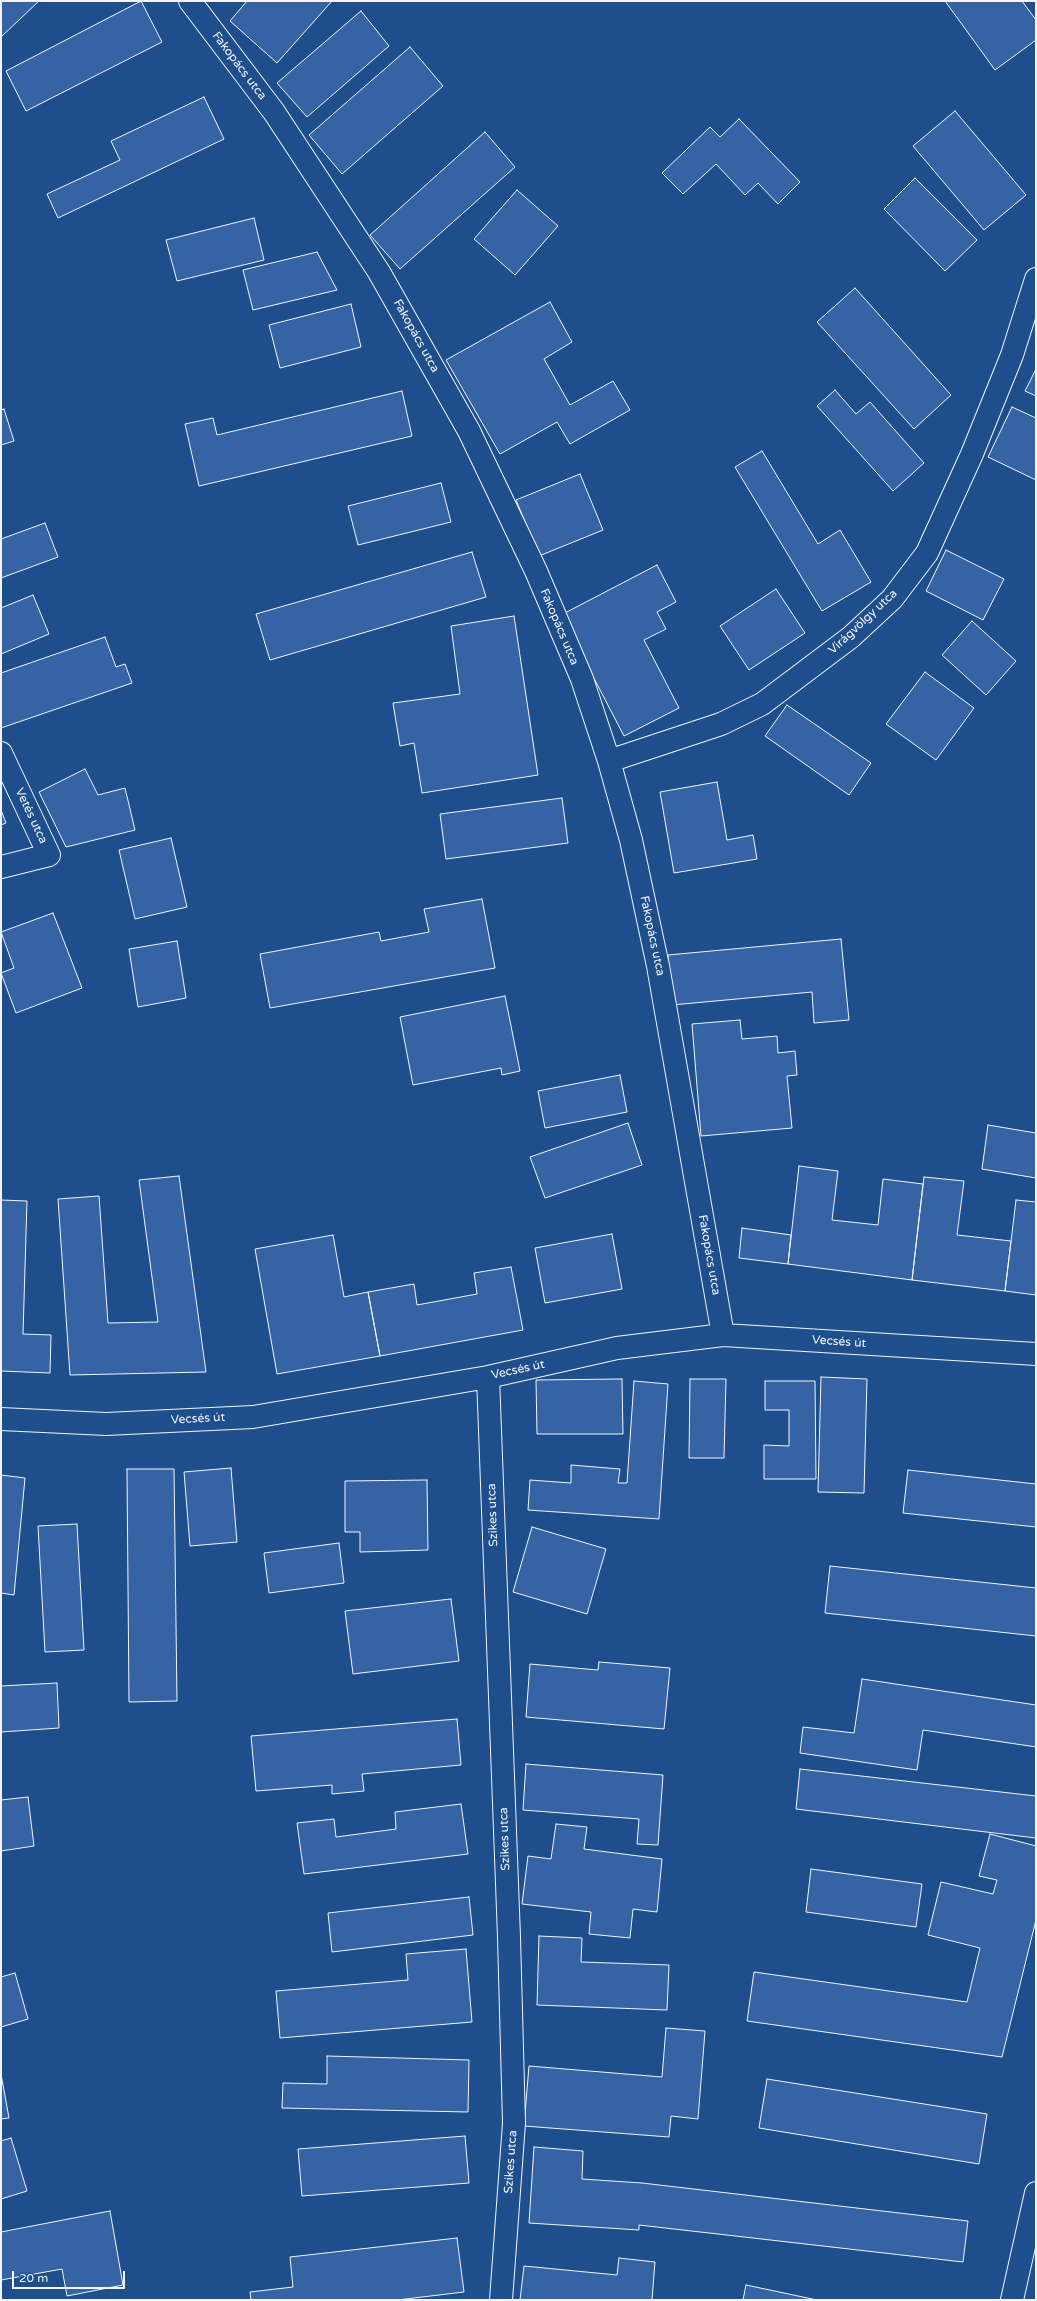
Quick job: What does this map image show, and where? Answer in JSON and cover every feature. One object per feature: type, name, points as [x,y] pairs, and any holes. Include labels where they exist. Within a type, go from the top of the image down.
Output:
[{"type":"street","name":"Fakopács utca","points":[[190,1],[274,112],[379,272],[469,431],[536,571],[582,679],[609,761],[631,840],[658,966],[723,1335]]},
{"type":"street","name":"Virágvölgy utca","points":[[609,761],[722,724],[762,704],[851,637],[892,599],[928,553],[1012,355],[1036,279]]},
{"type":"street","name":"Vetés utca","points":[[1,754],[49,855],[1,867]]},
{"type":"street","name":"Vecsés út","points":[[1,1419],[106,1424],[253,1416],[488,1377],[617,1348],[723,1335],[1036,1354]]},
{"type":"street","name":"Szikes utca","points":[[488,1377],[509,1938],[514,2123],[501,2300]]},
{"type":"street","points":[[1012,2300],[1036,2193]]},
{"type":"building","points":[[1,1],[39,1],[1,37]]},
{"type":"building","points":[[141,1],[162,42],[26,111],[6,71]]},
{"type":"building","points":[[247,1],[332,1],[277,63],[230,21]]},
{"type":"building","points":[[945,1],[1022,1],[1036,20],[1036,40],[995,70]]},
{"type":"building","points":[[361,11],[389,46],[307,117],[277,83]]},
{"type":"building","points":[[410,47],[443,86],[342,174],[309,135]]},
{"type":"building","points":[[204,97],[224,139],[58,218],[47,194],[120,160],[111,141]]},
{"type":"building","points":[[955,111],[1026,195],[984,230],[913,146]]},
{"type":"building","points":[[739,119],[800,182],[778,204],[758,183],[745,195],[716,164],[683,194],[662,173],[710,127],[720,137]]},
{"type":"building","points":[[485,132],[515,167],[400,269],[370,235]]},
{"type":"building","points":[[915,178],[977,240],[945,271],[884,209]]},
{"type":"building","points":[[517,190],[558,226],[515,275],[474,239]]},
{"type":"building","points":[[254,218],[264,260],[177,281],[166,240]]},
{"type":"building","points":[[317,252],[337,290],[253,310],[243,270]]},
{"type":"building","points":[[855,288],[951,395],[914,429],[817,322]]},
{"type":"building","points":[[550,302],[572,342],[544,359],[570,405],[613,381],[630,410],[570,444],[557,422],[500,454],[446,360]]},
{"type":"building","points":[[351,304],[361,347],[280,368],[269,325]]},
{"type":"building","points":[[1036,369],[1036,396],[1025,391]]},
{"type":"building","points":[[835,390],[856,414],[870,402],[924,463],[893,491],[817,406]]},
{"type":"building","points":[[402,391],[412,436],[199,486],[185,424],[213,418],[217,435]]},
{"type":"building","points":[[1012,407],[1036,418],[1036,480],[988,457]]},
{"type":"building","points":[[4,409],[14,441],[1,445],[1,410]]},
{"type":"building","points":[[762,451],[818,544],[840,530],[871,582],[822,611],[735,467]]},
{"type":"building","points":[[580,474],[603,530],[539,556],[516,500]]},
{"type":"building","points":[[441,483],[451,522],[358,545],[348,506]]},
{"type":"building","points":[[45,523],[58,557],[1,578],[1,539]]},
{"type":"building","points":[[946,550],[1004,579],[983,620],[926,591]]},
{"type":"building","points":[[472,552],[486,597],[270,660],[256,614]]},
{"type":"building","points":[[657,565],[676,602],[657,612],[666,629],[644,640],[679,708],[624,736],[561,615]]},
{"type":"building","points":[[776,589],[805,633],[749,670],[720,626]]},
{"type":"building","points":[[33,595],[49,634],[1,654],[1,608]]},
{"type":"building","points":[[514,616],[538,775],[422,793],[414,743],[400,746],[393,703],[460,694],[451,626]]},
{"type":"building","points":[[972,621],[1016,661],[986,695],[942,655]]},
{"type":"building","points":[[105,637],[116,667],[125,664],[132,683],[1,728],[1,673]]},
{"type":"building","points":[[925,672],[974,708],[936,760],[886,724]]},
{"type":"building","points":[[787,705],[871,763],[849,795],[765,736]]},
{"type":"building","points":[[85,769],[98,795],[125,788],[135,830],[66,847],[39,792]]},
{"type":"building","points":[[717,782],[727,840],[753,835],[757,859],[674,873],[660,792]]},
{"type":"building","points":[[562,798],[568,843],[446,859],[440,814]]},
{"type":"building","points":[[1,810],[6,823],[1,825]]},
{"type":"building","points":[[171,838],[187,907],[135,919],[119,850]]},
{"type":"building","points":[[482,899],[495,968],[270,1008],[260,954],[379,932],[381,941],[429,932],[424,909]]},
{"type":"building","points":[[53,913],[82,988],[16,1013],[1,973],[14,968],[1,932]]},
{"type":"building","points":[[841,939],[849,1020],[814,1023],[812,992],[672,1005],[668,955]]},
{"type":"building","points":[[177,941],[186,998],[138,1007],[129,949]]},
{"type":"building","points":[[505,996],[520,1071],[502,1075],[501,1068],[413,1085],[400,1017]]},
{"type":"building","points":[[740,1020],[742,1039],[777,1036],[778,1053],[795,1051],[797,1075],[787,1076],[792,1128],[701,1136],[692,1024]]},
{"type":"building","points":[[620,1075],[627,1112],[545,1128],[538,1091]]},
{"type":"building","points":[[628,1123],[642,1165],[545,1198],[530,1157]]},
{"type":"building","points":[[988,1125],[1036,1133],[1036,1178],[982,1169]]},
{"type":"building","points":[[799,1166],[838,1171],[832,1220],[878,1225],[883,1179],[923,1184],[912,1280],[788,1264]]},
{"type":"building","points":[[179,1176],[206,1372],[70,1375],[58,1199],[99,1196],[108,1323],[158,1322],[139,1180]]},
{"type":"building","points":[[924,1177],[964,1181],[957,1235],[1011,1241],[1005,1291],[912,1280]]},
{"type":"building","points":[[1,1200],[27,1201],[23,1334],[51,1335],[50,1373],[1,1371]]},
{"type":"building","points":[[1016,1200],[1036,1202],[1036,1295],[1005,1291]]},
{"type":"building","points":[[742,1228],[791,1235],[788,1264],[739,1258]]},
{"type":"building","points":[[612,1234],[622,1289],[545,1303],[535,1248]]},
{"type":"building","points":[[333,1235],[344,1297],[368,1292],[380,1356],[277,1374],[255,1249]]},
{"type":"building","points":[[511,1267],[523,1330],[380,1356],[368,1292],[414,1284],[417,1305],[477,1294],[474,1273]]},
{"type":"building","points":[[821,1377],[867,1379],[864,1493],[818,1492]]},
{"type":"building","points":[[622,1379],[623,1434],[537,1434],[536,1380]]},
{"type":"building","points":[[690,1379],[726,1379],[724,1458],[689,1458]]},
{"type":"building","points":[[634,1381],[668,1384],[659,1519],[528,1510],[530,1480],[571,1483],[571,1465],[620,1469],[618,1483],[627,1483]]},
{"type":"building","points":[[765,1381],[815,1381],[816,1479],[764,1479],[764,1445],[789,1446],[789,1410],[765,1410]]},
{"type":"building","points":[[231,1468],[237,1542],[190,1546],[184,1472]]},
{"type":"building","points":[[127,1469],[174,1469],[177,1701],[129,1702]]},
{"type":"building","points":[[908,1470],[1036,1484],[1036,1527],[903,1513]]},
{"type":"building","points":[[1,1475],[25,1478],[14,1595],[1,1593]]},
{"type":"building","points":[[427,1480],[428,1550],[360,1552],[360,1532],[345,1532],[345,1481]]},
{"type":"building","points":[[77,1524],[84,1650],[45,1652],[38,1526]]},
{"type":"building","points":[[532,1527],[606,1549],[587,1614],[513,1592]]},
{"type":"building","points":[[339,1543],[344,1583],[269,1593],[264,1553]]},
{"type":"building","points":[[830,1566],[1036,1588],[1036,1636],[825,1613]]},
{"type":"building","points":[[451,1599],[459,1661],[353,1674],[345,1611]]},
{"type":"building","points":[[599,1662],[670,1668],[664,1729],[526,1717],[530,1664],[598,1670]]},
{"type":"building","points":[[862,1679],[1036,1705],[1036,1747],[923,1730],[917,1770],[800,1753],[803,1727],[854,1733]]},
{"type":"building","points":[[57,1683],[59,1728],[1,1732],[1,1686]]},
{"type":"building","points":[[457,1719],[461,1765],[362,1774],[364,1791],[332,1794],[332,1785],[256,1791],[251,1736]]},
{"type":"building","points":[[526,1764],[663,1775],[658,1845],[637,1844],[639,1819],[523,1810]]},
{"type":"building","points":[[800,1769],[1036,1796],[1036,1838],[796,1809]]},
{"type":"building","points":[[28,1797],[34,1846],[1,1851],[1,1800]]},
{"type":"building","points":[[461,1804],[468,1854],[304,1874],[297,1823],[334,1819],[336,1837],[396,1829],[395,1812]]},
{"type":"building","points":[[556,1824],[587,1827],[584,1849],[662,1859],[657,1912],[633,1909],[630,1938],[589,1934],[591,1912],[522,1904],[528,1856],[551,1859]]},
{"type":"building","points":[[990,1834],[1036,1846],[1036,1920],[1002,2057],[747,2021],[754,1972],[967,2002],[980,1948],[928,1935],[941,1882],[993,1894],[997,1880],[979,1876]]},
{"type":"building","points":[[811,1869],[922,1884],[916,1927],[806,1912]]},
{"type":"building","points":[[469,1897],[473,1935],[332,1952],[328,1913]]},
{"type":"building","points":[[539,1936],[582,1938],[581,1962],[669,1965],[667,2010],[537,2005]]},
{"type":"building","points":[[466,1949],[472,2022],[280,2038],[276,1991],[408,1980],[406,1954]]},
{"type":"building","points":[[15,1973],[28,2019],[1,2027],[1,1977]]},
{"type":"building","points":[[666,2028],[705,2031],[698,2119],[671,2116],[669,2137],[524,2126],[529,2066],[662,2077]]},
{"type":"building","points":[[327,2056],[469,2060],[468,2112],[282,2108],[283,2083],[327,2084]]},
{"type":"building","points":[[1,2074],[9,2118],[1,2119]]},
{"type":"building","points":[[767,2079],[987,2114],[979,2164],[759,2128]]},
{"type":"building","points":[[465,2136],[469,2183],[302,2196],[298,2149]]},
{"type":"building","points":[[11,2138],[27,2191],[1,2199],[1,2141]]},
{"type":"building","points":[[534,2147],[583,2151],[582,2179],[642,2183],[968,2221],[963,2262],[639,2225],[639,2230],[529,2223]]},
{"type":"building","points":[[110,2211],[123,2285],[67,2296],[62,2269],[1,2280],[1,2232]]},
{"type":"building","points":[[457,2238],[464,2292],[397,2300],[251,2300],[250,2292],[293,2287],[290,2257]]},
{"type":"building","points":[[619,2258],[655,2262],[652,2300],[520,2300],[524,2266],[617,2275]]},
{"type":"building","points":[[746,2285],[817,2300],[743,2300]]}]
